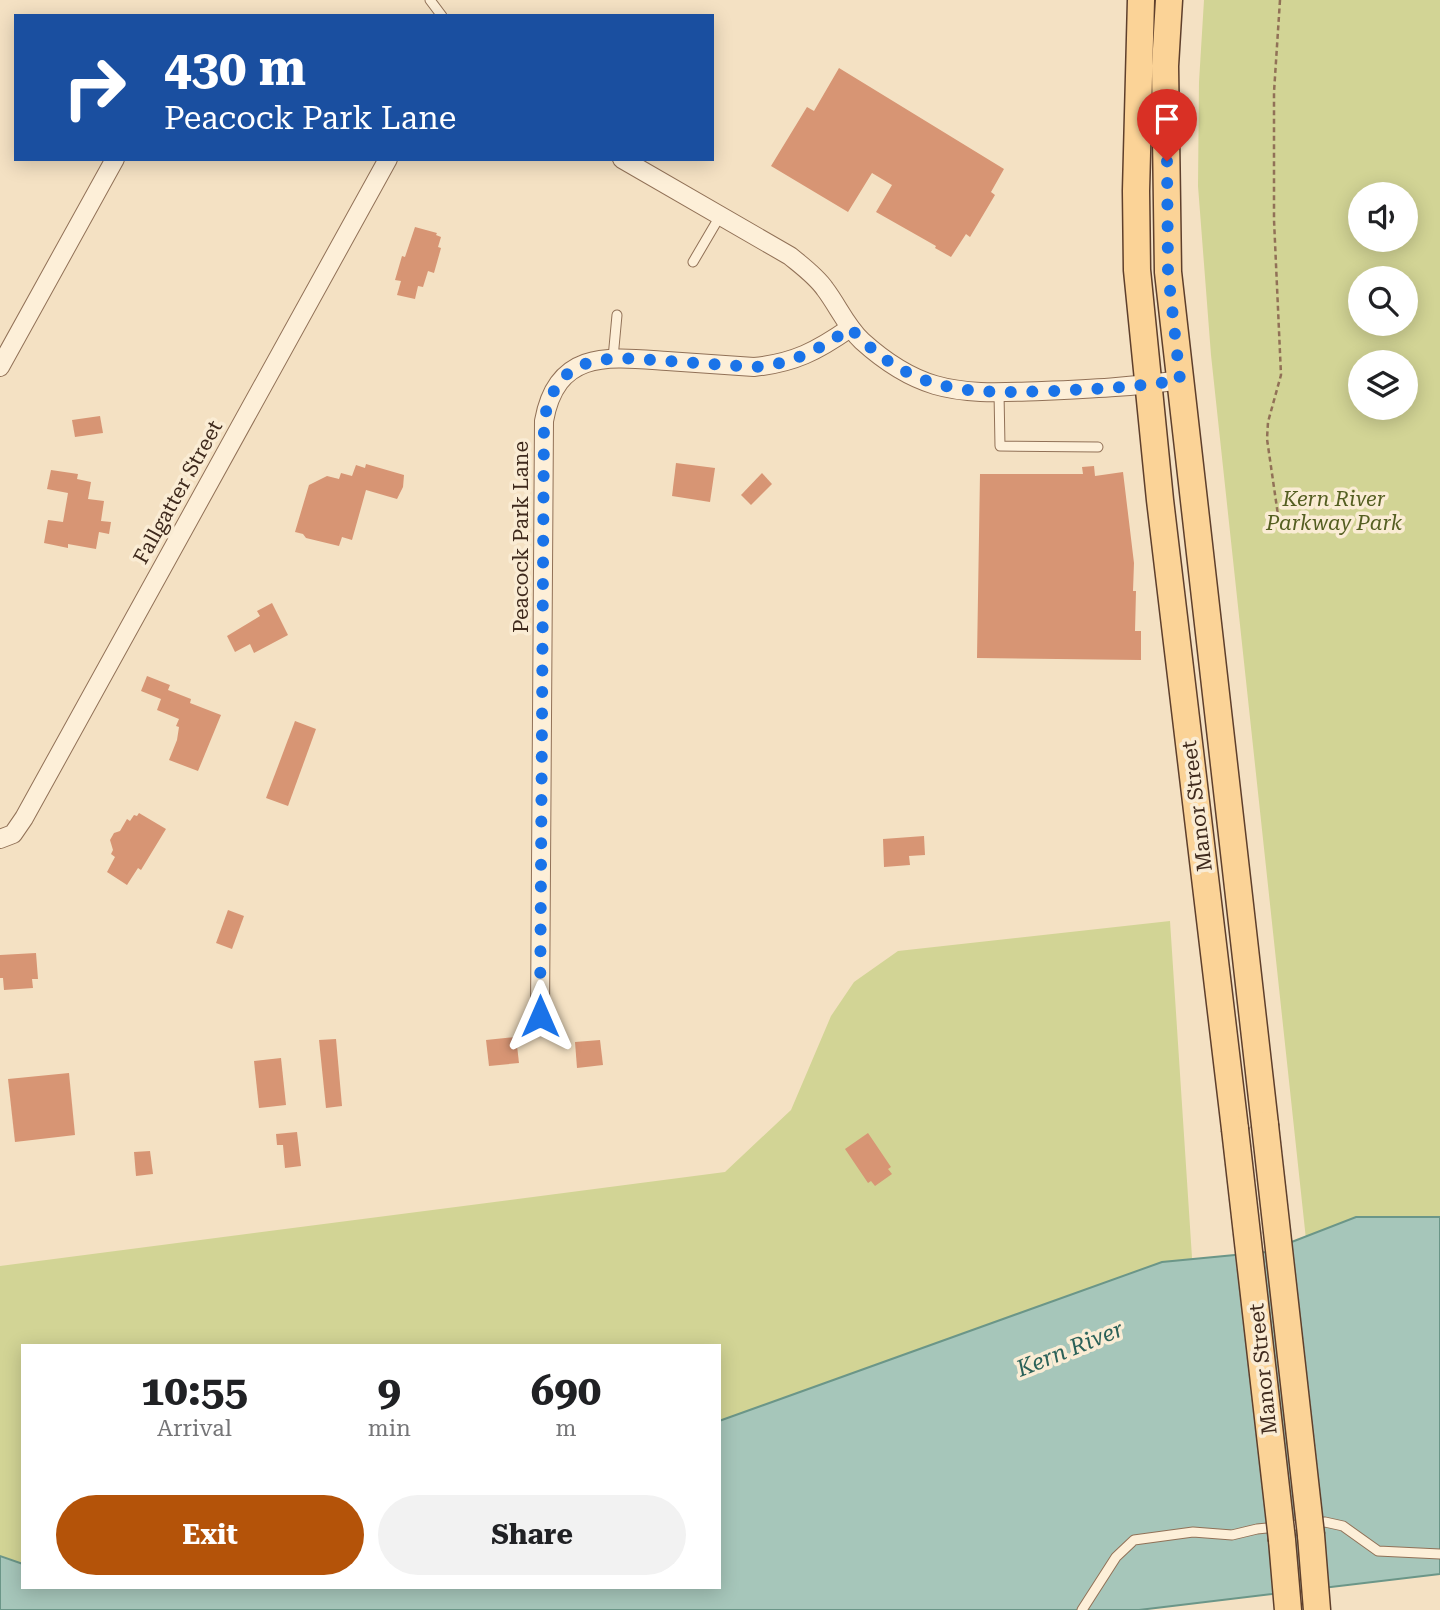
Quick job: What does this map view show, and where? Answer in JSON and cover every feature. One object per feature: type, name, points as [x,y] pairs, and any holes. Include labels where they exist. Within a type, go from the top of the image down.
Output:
[{"type":"main road","name":"Manor Street","points":[[1141,0],[1136,191],[1137,270],[1162,513],[1289,1610]]},
{"type":"main road","name":"Manor Street","points":[[1169,0],[1165,66],[1168,272],[1311,1535],[1317,1610]]},
{"type":"street","points":[[0,367],[114,161]]},
{"type":"street","name":"Fallgatter Street","points":[[0,839],[13,834],[24,818],[387,161]]},
{"type":"street","points":[[625,161],[790,256],[825,288],[850,328],[862,341],[896,367],[916,378],[962,391],[999,393],[1115,388],[1180,380]]},
{"type":"street","name":"Peacock Park Lane","points":[[540,1016],[544,421],[547,405],[562,380],[574,369],[599,358],[754,367],[776,365],[819,350],[850,328]]},
{"type":"lane","points":[[693,262],[720,216]]},
{"type":"lane","points":[[613,358],[617,315]]},
{"type":"lane","points":[[999,393],[1000,446],[1098,447]]},
{"type":"lane","points":[[1082,1610],[1116,1557],[1134,1540],[1193,1532],[1232,1535],[1257,1529],[1325,1522],[1343,1526],[1378,1551],[1440,1554]]},
{"type":"path","points":[[1280,0],[1274,92],[1273,220],[1280,375],[1268,422],[1267,439],[1279,522],[1289,532]]},
{"type":"green space","name":"Kern River Parkway Park","points":[[1204,0],[1440,0],[1440,1513],[1334,1500],[1211,355],[1198,186],[1199,82]]},
{"type":"green space","points":[[1170,921],[1208,1502],[721,1583],[721,1344],[21,1344],[21,1589],[580,1610],[0,1610],[0,1266],[725,1172],[791,1110],[831,1016],[854,982],[898,951]]},
{"type":"water","name":"Kern River","points":[[1356,1217],[1440,1217],[1440,1574],[1139,1610],[0,1610],[0,1556],[21,1563],[21,1589],[721,1589],[721,1420],[1162,1262],[1266,1252]]},
{"type":"building","points":[[839,68],[1004,169],[991,192],[995,195],[970,237],[966,234],[951,257],[876,212],[892,185],[872,173],[848,212],[771,166],[807,107],[814,111]]},
{"type":"building","points":[[415,227],[437,233],[436,235],[441,237],[438,247],[441,248],[434,273],[428,271],[423,287],[418,286],[415,299],[397,295],[401,281],[395,280]]},
{"type":"building","points":[[100,416],[103,433],[75,437],[72,420]]},
{"type":"building","points":[[676,463],[715,468],[710,502],[672,496]]},
{"type":"building","points":[[366,464],[404,475],[403,487],[397,499],[366,490],[352,540],[342,537],[339,546],[306,538],[295,532],[309,485],[327,476],[339,479],[341,473],[352,476],[356,465],[365,468]]},
{"type":"building","points":[[1094,466],[1095,476],[1123,472],[1134,563],[1135,631],[1141,631],[1141,660],[977,658],[980,474],[1083,474],[1082,467]]},
{"type":"building","points":[[51,470],[78,474],[77,479],[91,482],[88,499],[104,501],[101,521],[111,522],[109,534],[99,532],[96,549],[68,544],[68,548],[44,543],[48,520],[63,522],[68,493],[47,489]]},
{"type":"building","points":[[762,473],[772,484],[751,505],[741,495]]},
{"type":"building","points":[[272,603],[288,635],[254,653],[250,644],[235,652],[227,636],[260,616],[257,611]]},
{"type":"building","points":[[147,676],[170,685],[168,690],[191,699],[190,703],[221,715],[198,771],[169,760],[177,740],[179,727],[176,726],[179,719],[157,710],[161,699],[141,691]]},
{"type":"building","points":[[295,721],[316,729],[288,806],[266,798]]},
{"type":"building","points":[[139,813],[166,829],[141,870],[138,868],[127,885],[107,872],[115,857],[111,854],[113,850],[110,840],[114,833],[120,831],[127,819],[130,821]]},
{"type":"building","points":[[924,836],[925,855],[909,856],[910,865],[884,867],[883,839]]},
{"type":"building","points":[[228,910],[244,916],[232,949],[216,943]]},
{"type":"building","points":[[36,953],[38,979],[32,979],[33,988],[4,990],[3,978],[0,978],[0,955]]},
{"type":"building","points":[[516,1037],[519,1063],[489,1066],[486,1040]]},
{"type":"building","points":[[336,1039],[342,1106],[326,1108],[319,1040]]},
{"type":"building","points":[[600,1040],[603,1065],[577,1068],[575,1042]]},
{"type":"building","points":[[281,1058],[286,1105],[259,1108],[254,1061]]},
{"type":"building","points":[[69,1073],[75,1135],[15,1142],[8,1079]]},
{"type":"building","points":[[297,1132],[301,1166],[285,1168],[283,1145],[277,1145],[276,1134]]},
{"type":"building","points":[[868,1133],[891,1167],[888,1169],[892,1174],[875,1186],[871,1181],[868,1183],[845,1149]]},
{"type":"building","points":[[150,1151],[153,1174],[136,1176],[134,1152]]},
{"type":"route","points":[[540,1016],[544,421],[553,392],[574,369],[599,358],[754,367],[776,365],[819,350],[850,328],[862,341],[896,367],[916,378],[962,391],[999,393],[1115,388],[1180,380],[1168,272],[1167,161]]}]
